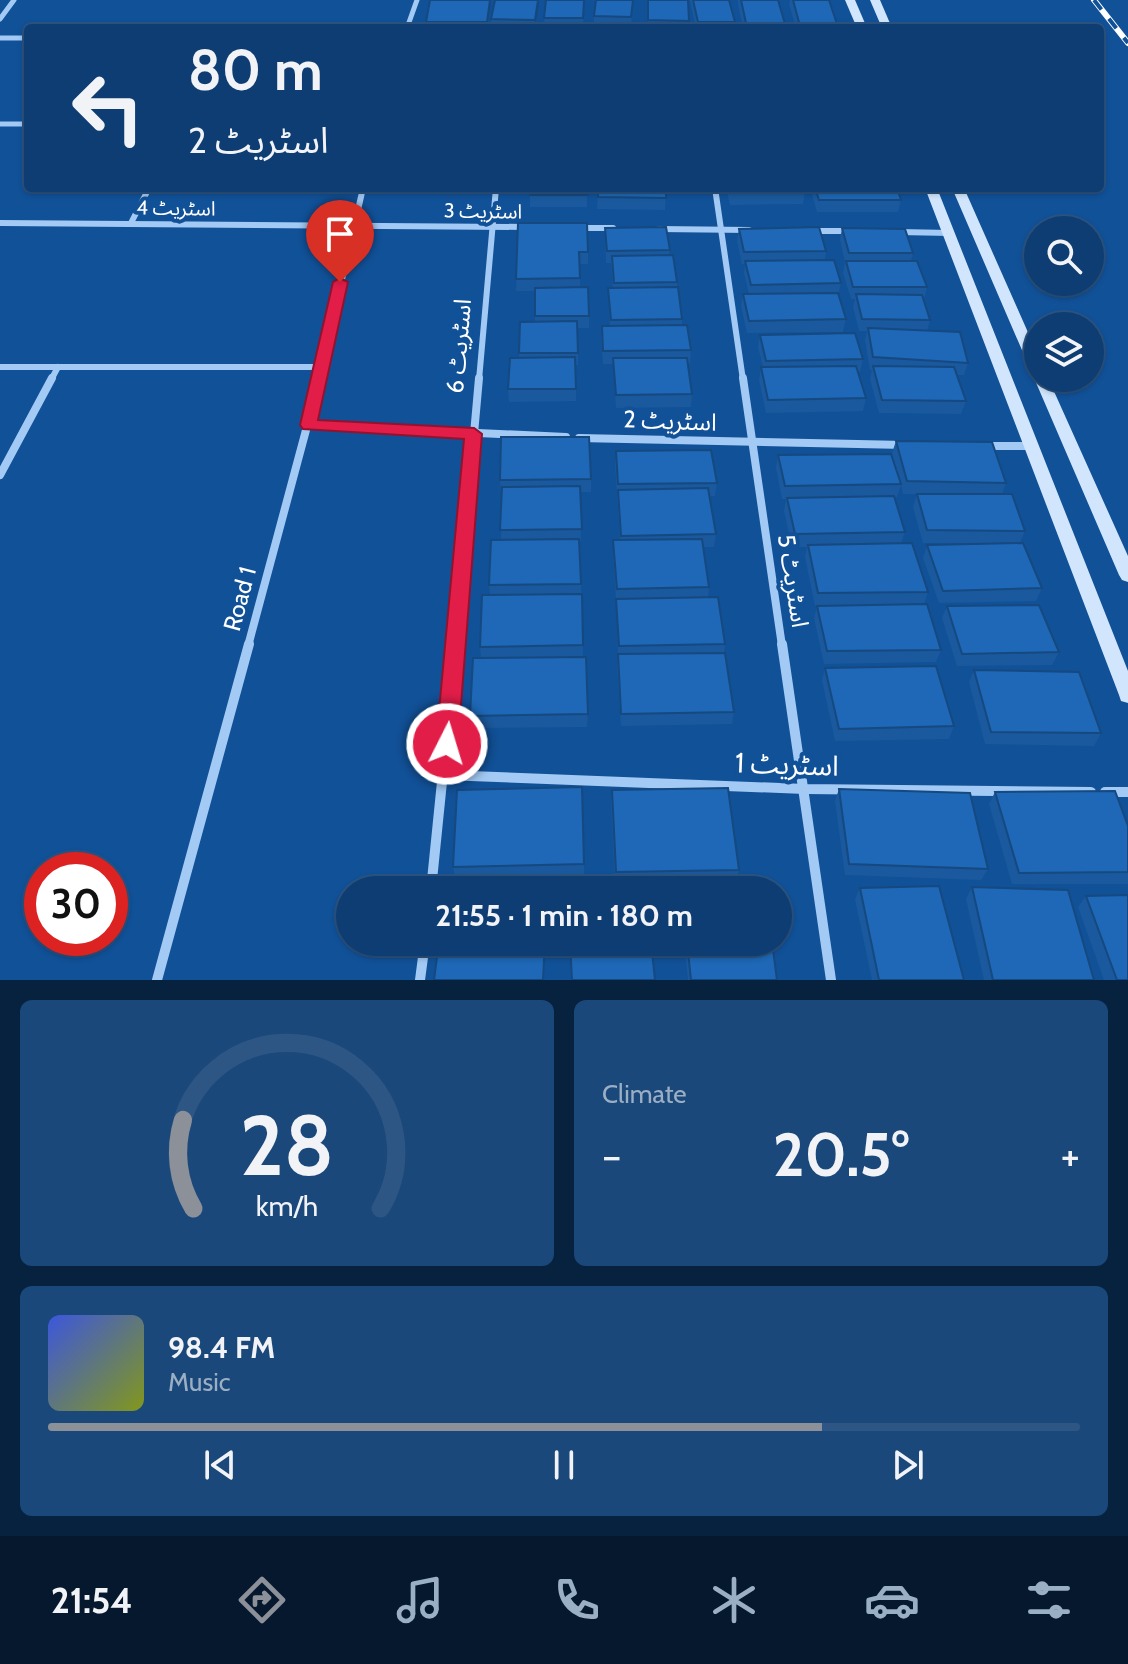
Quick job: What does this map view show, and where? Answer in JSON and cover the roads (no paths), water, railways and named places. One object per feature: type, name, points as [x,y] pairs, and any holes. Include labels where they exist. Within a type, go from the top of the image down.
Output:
[{"type":"main road","points":[[850,0],[860,24]]},
{"type":"main road","points":[[875,0],[885,24]]},
{"type":"main road","points":[[933,192],[1128,695]]},
{"type":"main road","points":[[960,192],[1024,339]]},
{"type":"main road","points":[[1047,392],[1128,575]]},
{"type":"street","points":[[0,19],[14,0]]},
{"type":"street","points":[[408,24],[417,0]]},
{"type":"street","points":[[0,38],[24,38]]},
{"type":"street","points":[[0,124],[24,124]]},
{"type":"street","points":[[131,223],[147,192]]},
{"type":"street","name":"Road 1","points":[[157,980],[309,425],[362,192]]},
{"type":"street","name":"اسٹریٹ 6","points":[[433,876],[496,192]]},
{"type":"street","name":"اسٹریٹ 5","points":[[716,192],[831,980]]},
{"type":"street","name":"اسٹریٹ 4","points":[[0,223],[352,226]]},
{"type":"street","name":"اسٹریٹ 3","points":[[352,226],[538,227]]},
{"type":"street","points":[[568,228],[630,228]]},
{"type":"street","points":[[645,229],[752,230]]},
{"type":"street","points":[[797,231],[858,231]]},
{"type":"street","points":[[889,232],[950,233]]},
{"type":"street","points":[[0,367],[323,367]]},
{"type":"street","points":[[0,475],[58,367]]},
{"type":"street","name":"اسٹریٹ 2","points":[[309,425],[752,444],[922,445]]},
{"type":"street","points":[[968,446],[1030,446]]},
{"type":"street","name":"اسٹریٹ 1","points":[[444,775],[805,789],[1128,792]]},
{"type":"street","points":[[420,980],[423,956]]},
{"type":"railway","points":[[1094,0],[1128,43]]}]
